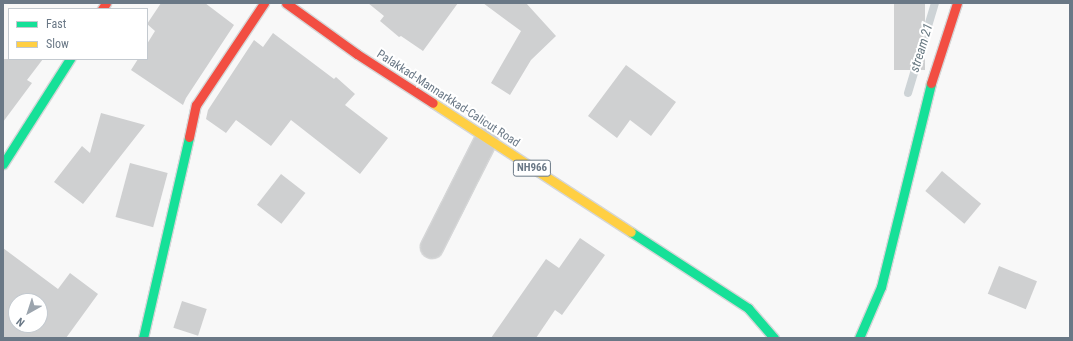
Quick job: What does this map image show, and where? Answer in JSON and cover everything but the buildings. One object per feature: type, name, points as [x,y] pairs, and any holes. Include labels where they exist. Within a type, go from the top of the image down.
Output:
[{"type":"main road","points":[[143,338],[196,105],[264,3]]},
{"type":"main road","name":"Palakkad-Mannarkkad-Calicut Road","points":[[286,3],[357,54],[748,308],[774,338]]},
{"type":"main road","points":[[859,338],[881,287],[932,81],[957,3]]},
{"type":"main road","points":[[3,164],[69,60]]},
{"type":"street","points":[[432,247],[487,138]]},
{"type":"waterway","name":"stream 21","points":[[908,93],[935,3]]},
{"type":"traffic: fast","points":[[3,164],[69,60]]},
{"type":"traffic: fast","points":[[859,338],[881,287],[931,83]]},
{"type":"traffic: fast","points":[[143,338],[189,137]]},
{"type":"traffic: fast","points":[[631,232],[748,308],[774,338]]},
{"type":"traffic: slow","points":[[433,103],[631,232]]},
{"type":"traffic: jam","points":[[103,8],[106,3]]},
{"type":"traffic: jam","points":[[189,137],[196,105],[264,3]]},
{"type":"traffic: jam","points":[[286,3],[357,54],[433,103]]},
{"type":"traffic: jam","points":[[931,83],[957,3]]}]
